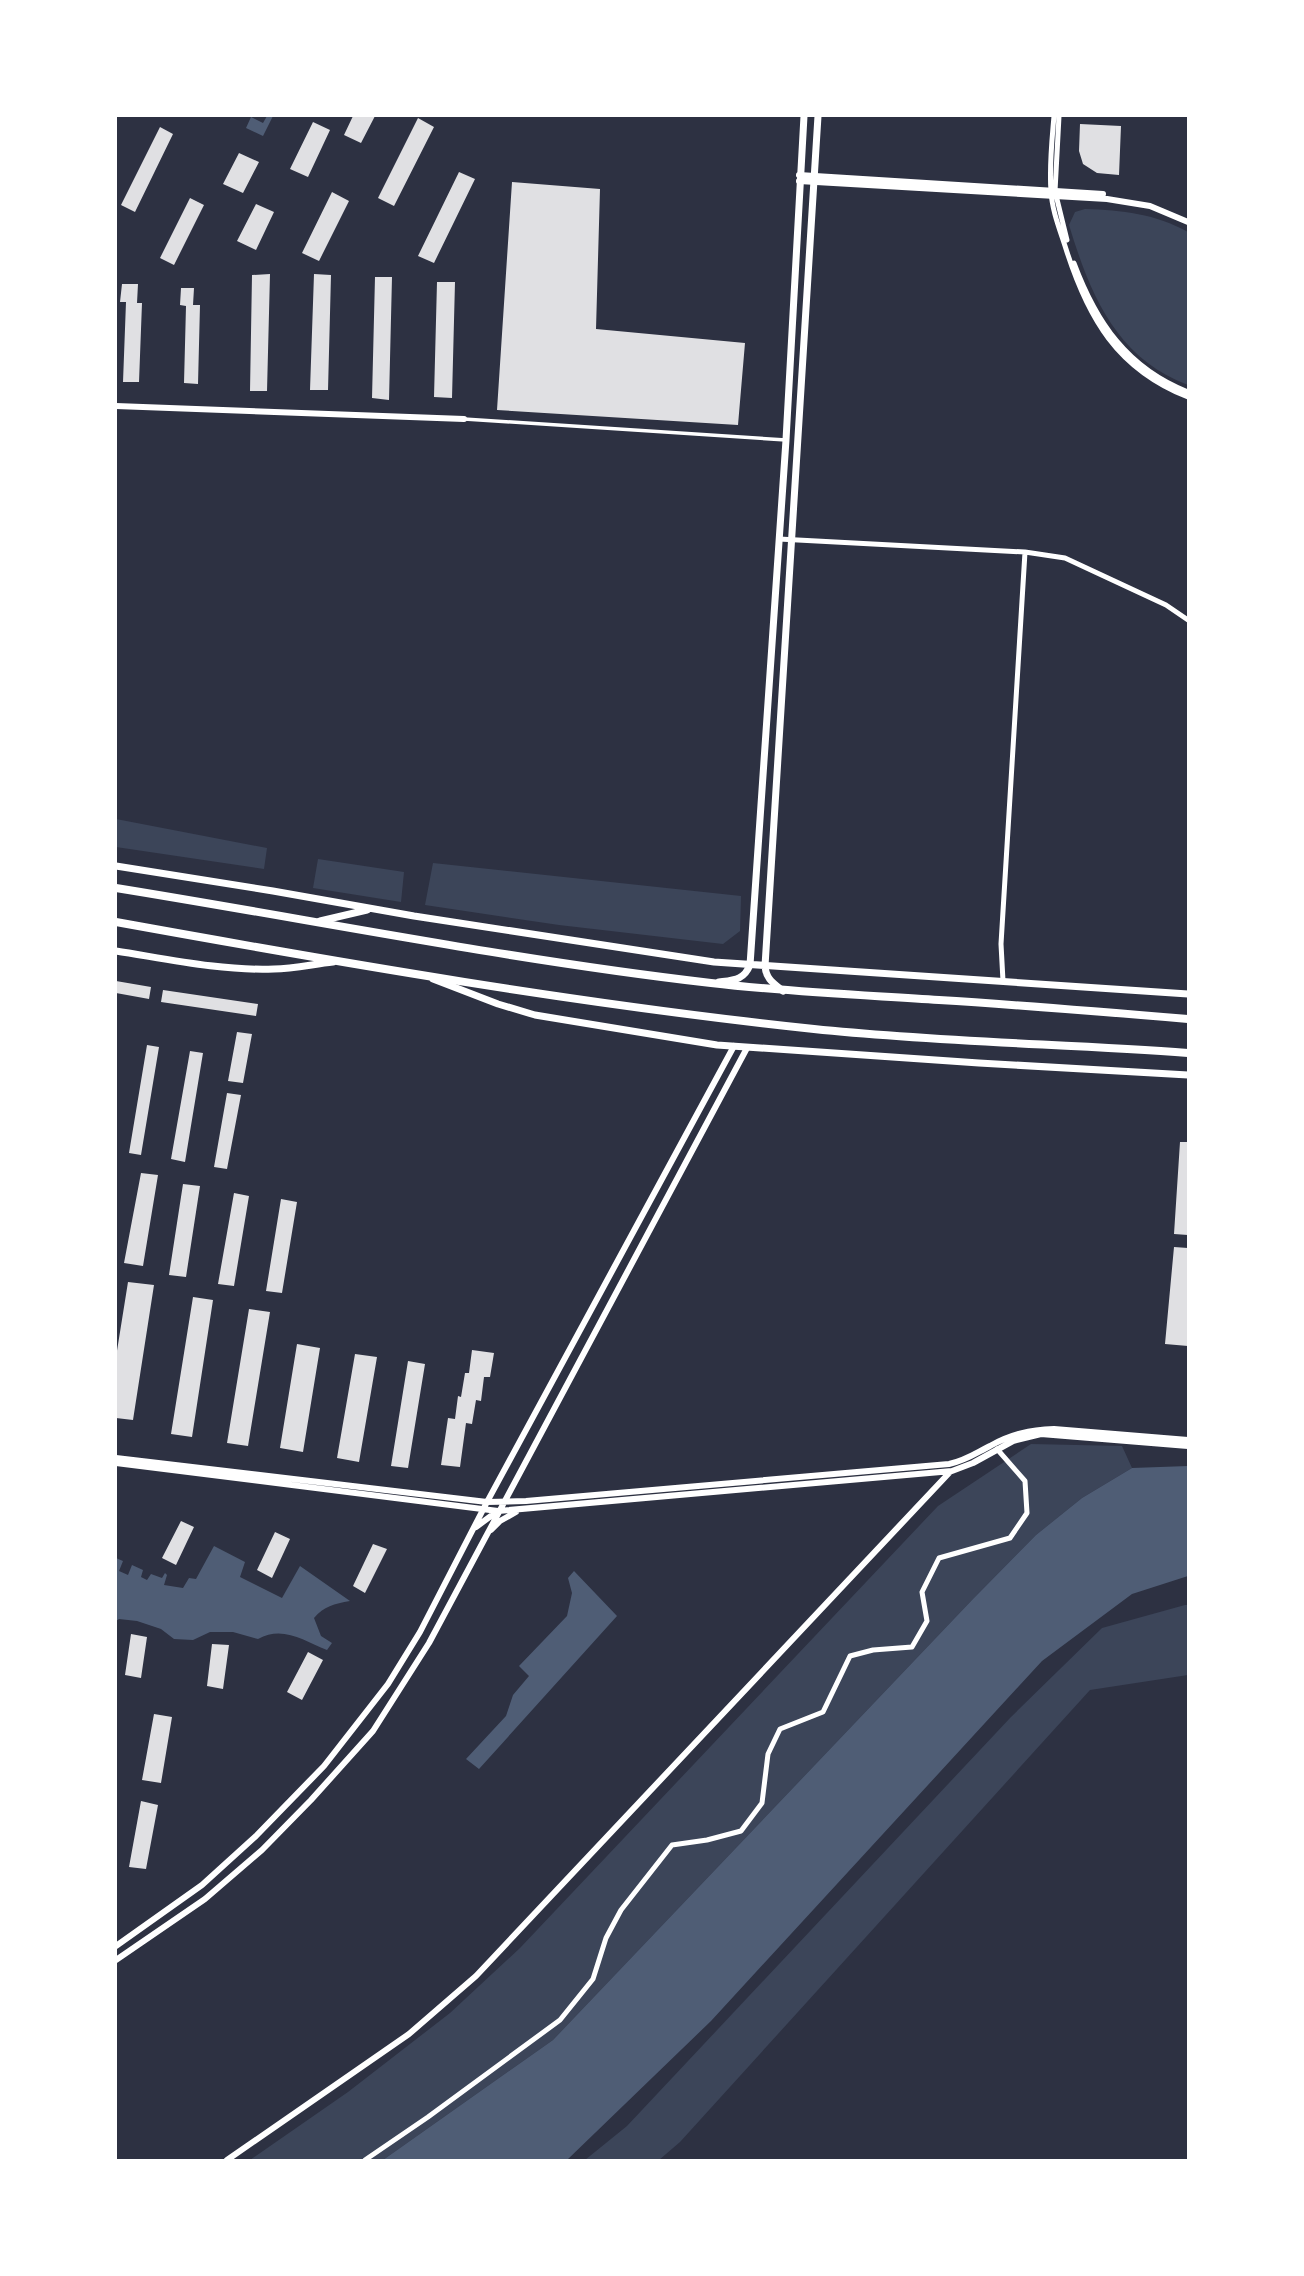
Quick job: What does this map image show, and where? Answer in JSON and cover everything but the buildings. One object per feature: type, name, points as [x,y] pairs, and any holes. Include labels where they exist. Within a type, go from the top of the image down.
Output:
[{"type":"highway","points":[[116,888],[320,921],[481,951],[711,983],[1188,1019]]},
{"type":"highway","points":[[116,922],[576,1000],[818,1029],[1188,1053]]},
{"type":"main road","points":[[711,983],[741,978],[750,965],[786,440],[804,116]]},
{"type":"main road","points":[[783,990],[769,980],[765,966],[818,116]]},
{"type":"main road","points":[[116,866],[704,961],[1188,994]]},
{"type":"main road","points":[[320,921],[371,909]]},
{"type":"main road","points":[[116,951],[253,970],[277,970],[334,961]]},
{"type":"main road","points":[[419,975],[535,1015],[747,1048],[1188,1075]]},
{"type":"street","points":[[1054,116],[1053,193],[1075,275],[1085,301],[1104,333],[1121,354],[1144,373],[1188,394]]},
{"type":"street","points":[[1053,193],[1059,116]]},
{"type":"street","points":[[799,178],[1053,193],[1139,203],[1188,220]]},
{"type":"street","points":[[116,406],[464,419],[786,440]]},
{"type":"street","points":[[779,539],[1025,552],[1065,558],[1155,600],[1188,620]]},
{"type":"street","points":[[1003,981],[1001,944],[1025,552]]},
{"type":"street","points":[[116,1946],[202,1885],[256,1836],[324,1766],[388,1684],[420,1632],[482,1511],[734,1046]]},
{"type":"street","points":[[116,1960],[205,1899],[262,1850],[369,1737],[429,1643],[747,1048]]},
{"type":"street","points":[[116,1461],[498,1511],[525,1505],[959,1462],[1012,1435],[1038,1429],[1188,1440]]},
{"type":"street","points":[[116,1461],[525,1505],[951,1471],[1023,1438],[1041,1434],[1188,1446]]},
{"type":"street","points":[[365,2161],[429,2118],[560,2020],[593,1979],[606,1938],[621,1910],[672,1845],[707,1840],[741,1830],[762,1803],[768,1754],[780,1729],[823,1712],[850,1656],[873,1650],[912,1647],[927,1621],[922,1592],[939,1558],[1010,1538],[1027,1513],[1025,1481],[997,1449]]},
{"type":"street","points":[[227,2161],[409,2034],[476,1976],[959,1462]]},
{"type":"street","points":[[484,1538],[500,1521],[525,1505]]},
{"type":"street","points":[[472,1531],[498,1511]]},
{"type":"shaded area","points":[[267,116],[273,116],[263,136],[246,128],[251,117],[263,123]]},
{"type":"shaded area","points":[[1085,209],[1138,214],[1164,221],[1188,232],[1188,385],[1163,373],[1142,358],[1124,341],[1109,321],[1086,275],[1069,225],[1075,212]]},
{"type":"shaded area","points":[[116,819],[267,848],[264,869],[116,847]]},
{"type":"shaded area","points":[[318,859],[404,872],[401,902],[313,888]]},
{"type":"shaded area","points":[[433,863],[741,896],[740,931],[723,944],[559,925],[425,905]]},
{"type":"shaded area","points":[[1031,1444],[1122,1446],[1132,1468],[1082,1498],[1036,1535],[553,2040],[383,2160],[250,2160],[348,2092],[450,2013],[520,1948],[938,1506]]},
{"type":"shaded area","points":[[1188,1466],[1188,1576],[1132,1594],[1042,1661],[711,2021],[567,2160],[383,2160],[553,2040],[1036,1535],[1082,1498],[1132,1468]]},
{"type":"shaded area","points":[[214,1546],[245,1562],[240,1577],[282,1598],[300,1566],[350,1601],[330,1606],[314,1618],[321,1636],[332,1643],[327,1650],[285,1634],[267,1635],[258,1639],[233,1632],[210,1632],[193,1640],[174,1639],[161,1629],[137,1621],[116,1621],[116,1558],[123,1561],[119,1571],[128,1575],[132,1565],[143,1570],[141,1577],[147,1580],[151,1574],[162,1578],[165,1573],[167,1575],[164,1585],[183,1588],[189,1578],[196,1579]]},
{"type":"shaded area","points":[[574,1571],[617,1616],[479,1769],[466,1759],[506,1716],[513,1695],[529,1676],[519,1666],[567,1616],[572,1593],[568,1578]]},
{"type":"shaded area","points":[[1188,1605],[1188,1675],[1090,1690],[680,2142],[659,2160],[585,2160],[627,2126],[1011,1717],[1102,1628]]}]
